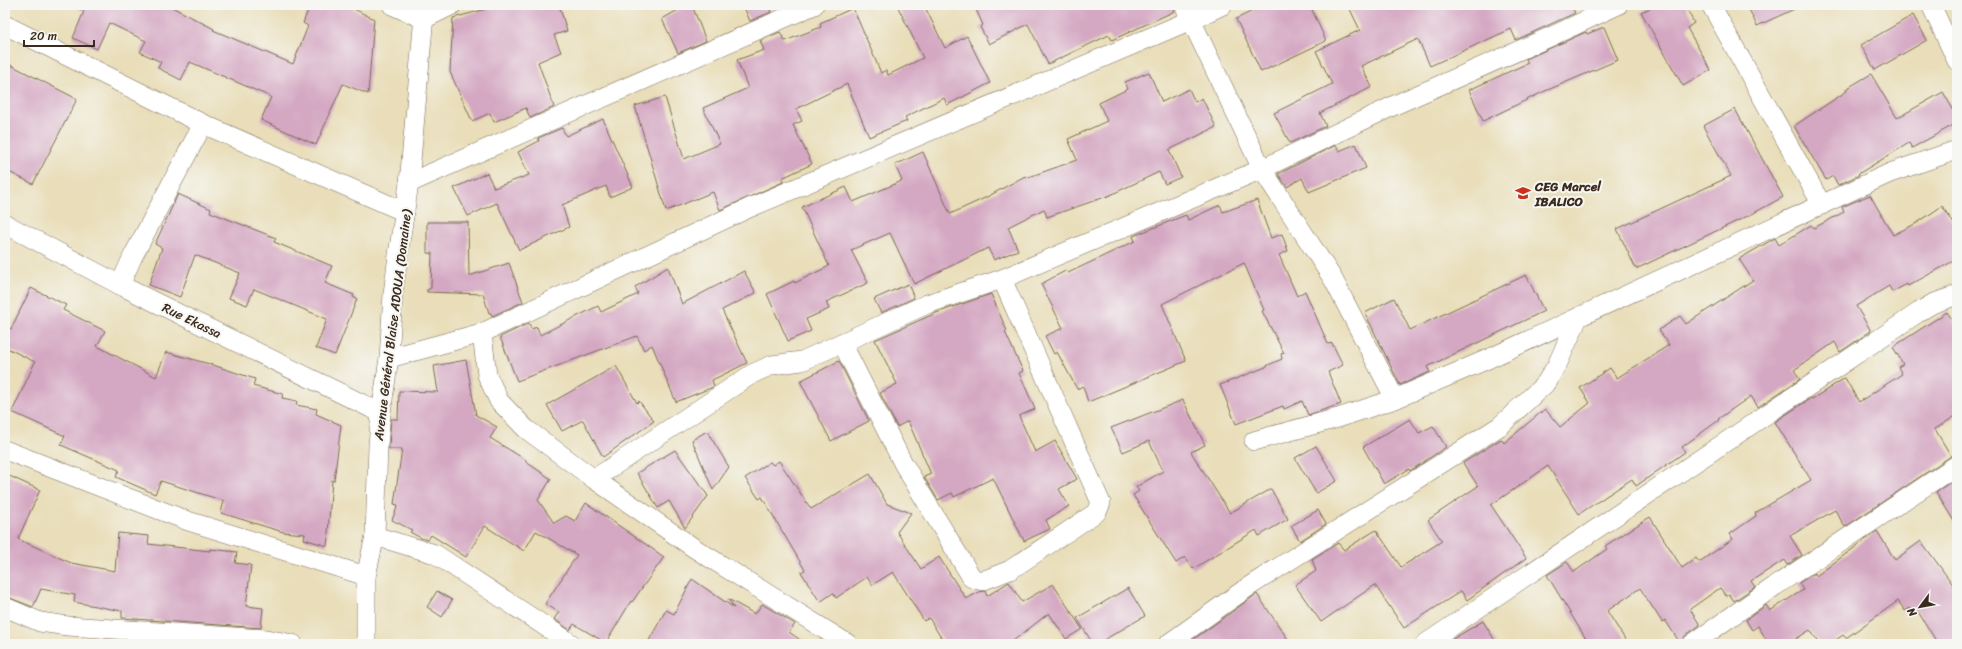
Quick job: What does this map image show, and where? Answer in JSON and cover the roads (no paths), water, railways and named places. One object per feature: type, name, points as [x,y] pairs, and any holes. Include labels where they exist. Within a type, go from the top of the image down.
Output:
[{"type":"street","points":[[392,5],[425,12],[452,5]]},
{"type":"street","points":[[409,183],[814,5]]},
{"type":"street","points":[[389,358],[482,334],[749,208],[1188,13],[1223,5]]},
{"type":"street","points":[[594,478],[752,374],[772,366],[802,360],[927,304],[1002,279],[1262,169],[1396,104],[1552,36],[1618,5]]},
{"type":"street","points":[[1711,5],[1822,205]]},
{"type":"street","points":[[1931,5],[1957,61]]},
{"type":"street","name":"Avenue Général Blaise ADOUA (Domaine)","points":[[366,644],[366,576],[376,536],[378,445],[389,358],[393,294],[409,183],[425,12]]},
{"type":"street","points":[[1188,13],[1262,169],[1333,279],[1395,399]]},
{"type":"street","points":[[5,26],[203,124],[405,212]]},
{"type":"street","points":[[120,284],[133,256],[203,124]]},
{"type":"street","points":[[1254,441],[1338,418],[1395,399],[1578,318],[1686,266],[1890,173],[1957,150]]},
{"type":"street","name":"Rue Ekassa","points":[[6,227],[381,414]]},
{"type":"street","points":[[842,343],[903,463],[972,578],[982,581],[1016,566],[1097,512],[1101,503],[1002,279]]},
{"type":"street","points":[[1425,644],[1919,312],[1932,304],[1957,295]]},
{"type":"street","points":[[1168,644],[1248,586],[1500,426],[1545,384],[1557,366],[1578,318]]},
{"type":"street","points":[[482,334],[487,375],[499,401],[526,429],[694,548],[848,644]]},
{"type":"street","points":[[5,450],[188,521],[366,576]]},
{"type":"street","points":[[1692,644],[1775,586],[1957,466]]},
{"type":"street","points":[[376,536],[435,554],[572,644]]},
{"type":"street","points":[[5,607],[40,622],[145,637],[266,639],[293,644]]},
{"type":"place","name":"CEG Marcel IBALICO","points":[[1523,193]]}]
